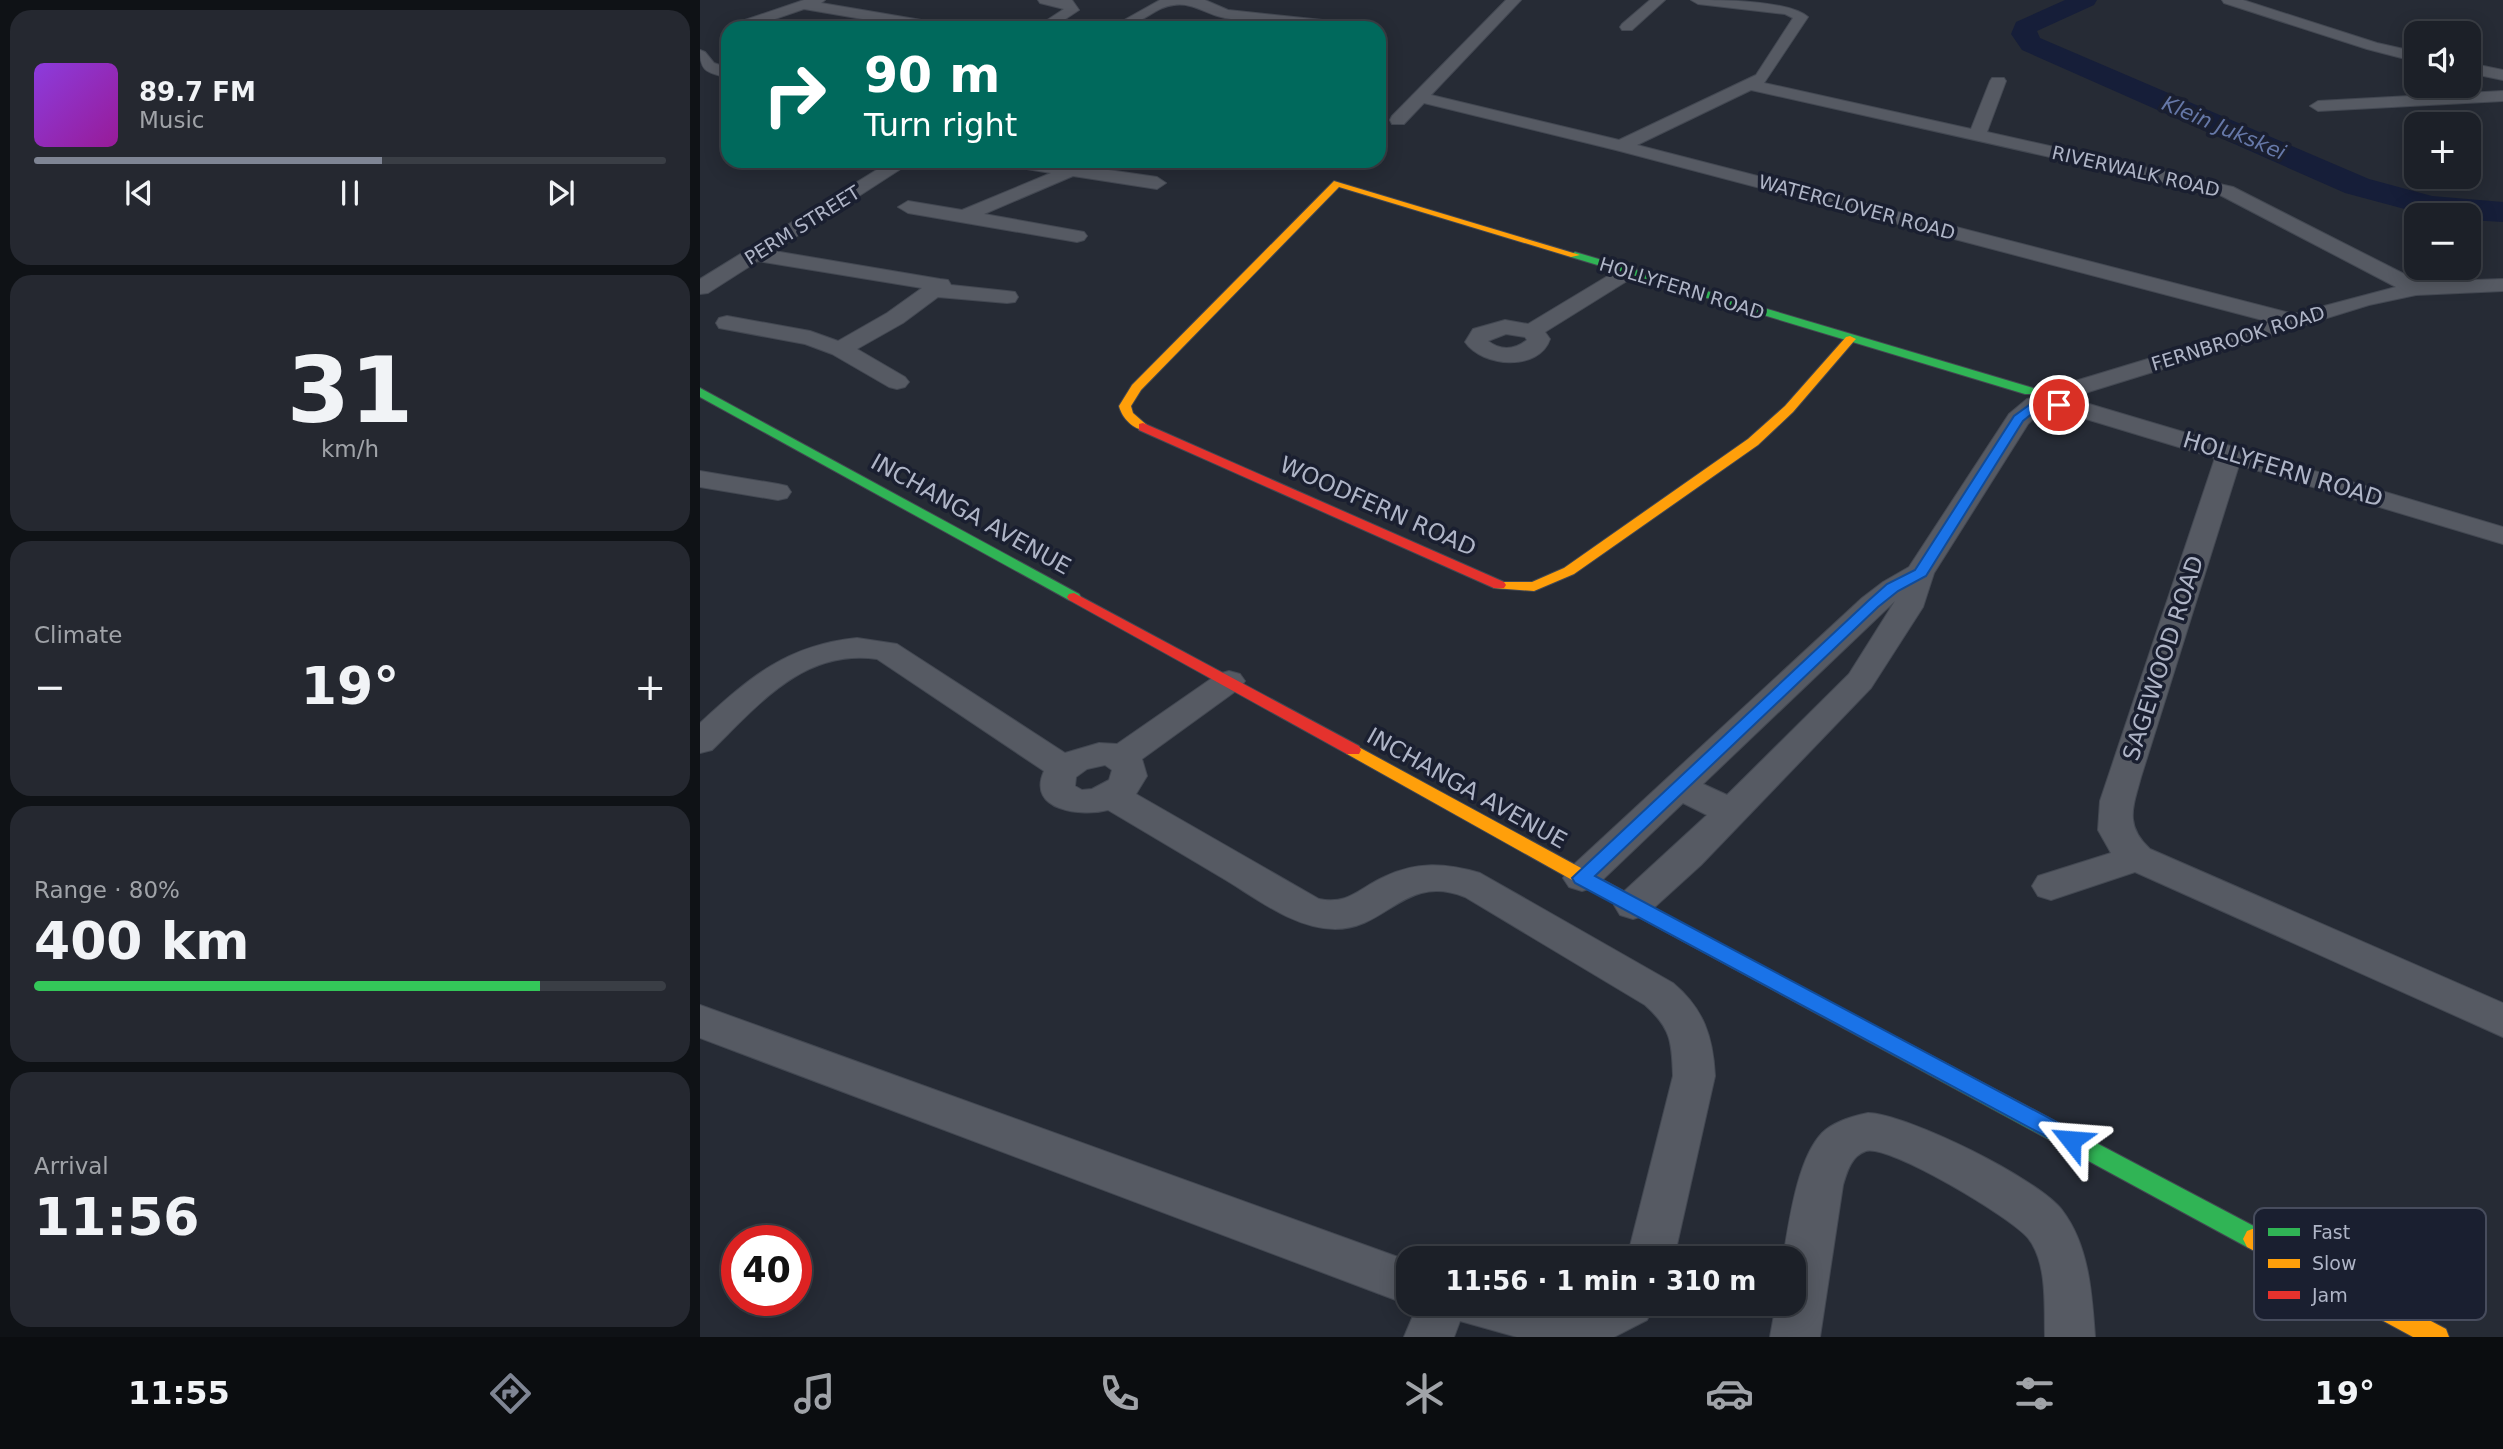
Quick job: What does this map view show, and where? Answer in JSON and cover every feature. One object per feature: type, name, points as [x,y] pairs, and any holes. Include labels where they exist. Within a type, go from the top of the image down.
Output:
[{"type":"street","points":[[755,21],[818,0]]},
{"type":"street","points":[[832,21],[892,0]]},
{"type":"street","points":[[1045,0],[1067,4],[1072,10],[1054,21]]},
{"type":"street","points":[[1130,21],[1170,0],[1200,3],[1225,14],[1289,21]]},
{"type":"street","points":[[1398,120],[1514,0]]},
{"type":"street","points":[[1628,27],[1658,0]]},
{"type":"street","points":[[1622,146],[1751,85],[1766,75],[1801,15],[1780,9],[1698,0]]},
{"type":"street","points":[[2230,0],[2404,54]]},
{"type":"street","points":[[803,5],[911,21]]},
{"type":"street","points":[[1263,21],[1267,19]]},
{"type":"street","points":[[702,60],[721,70]]},
{"type":"street","points":[[2481,70],[2503,75]]},
{"type":"street","points":[[1977,135],[1998,81]]},
{"type":"street","name":"RIVERWALK ROAD","points":[[1751,85],[2226,191],[2416,289],[2503,285]]},
{"type":"street","points":[[2318,106],[2503,96]]},
{"type":"street","name":"WATERCLOVER ROAD","points":[[1420,97],[1622,146],[2293,321]]},
{"type":"street","name":"PERM STREET","points":[[700,288],[893,168]]},
{"type":"street","points":[[1057,168],[1157,183]]},
{"type":"street","points":[[966,216],[993,202],[1033,189],[1071,170]]},
{"type":"street","name":"HOLLYFERN ROAD","points":[[1337,183],[2503,536]]},
{"type":"street","name":"WOODFERN ROAD","points":[[1337,183],[1136,388],[1127,399],[1127,414],[1142,427],[1495,584],[1525,590],[1548,583],[1705,477],[1778,421],[1850,339]]},
{"type":"street","points":[[908,207],[1077,236]]},
{"type":"street","points":[[755,254],[940,285],[880,327],[840,349]]},
{"type":"street","points":[[1532,331],[1628,272]]},
{"type":"street","name":"FERNBROOK ROAD","points":[[2047,398],[2364,300],[2416,289]]},
{"type":"street","points":[[935,290],[1007,297]]},
{"type":"street","points":[[727,323],[792,333],[840,349],[897,382]]},
{"type":"street","name":"INCHANGA AVENUE","points":[[700,392],[1229,681],[1582,878],[2254,1239]]},
{"type":"street","points":[[1633,905],[1688,856],[1860,681],[1908,607],[1920,573],[2018,419],[2047,398]]},
{"type":"street","name":"SAGEWOOD ROAD","points":[[2137,858],[2119,840],[2114,812],[2230,453]]},
{"type":"street","points":[[700,479],[778,492]]},
{"type":"street","points":[[1582,878],[1893,587],[1920,573]]},
{"type":"street","points":[[700,742],[761,686],[801,659],[824,650],[855,646],[886,651],[1064,768]]},
{"type":"street","points":[[1812,662],[1860,681]]},
{"type":"street","points":[[1121,758],[1229,681]]},
{"type":"street","points":[[1099,754],[1121,758],[1131,771],[1129,780],[1112,796],[1098,801],[1070,801],[1060,795],[1056,787],[1056,777],[1064,768],[1086,756],[1099,754]]},
{"type":"street","points":[[1681,787],[1731,812]]},
{"type":"street","points":[[1112,796],[1301,907],[1322,914],[1349,913],[1393,888],[1418,878],[1456,878],[1478,887],[1612,965],[1674,1007],[1691,1034],[1693,1076],[1654,1246]]},
{"type":"street","points":[[2051,887],[2137,858],[2503,1021]]},
{"type":"street","points":[[700,1021],[1396,1278]]},
{"type":"street","points":[[1795,1337],[1818,1199],[1827,1167],[1835,1149],[1869,1131],[1892,1135],[1915,1145],[2020,1203],[2043,1221],[2064,1267],[2070,1337]]},
{"type":"street","points":[[1429,1337],[1437,1316]]},
{"type":"street","points":[[1526,1316],[1560,1324],[1585,1325],[1615,1316]]},
{"type":"street","name":"INCHANGA AVENUE","points":[[2405,1320],[2437,1337]]},
{"type":"waterway","name":"Klein Jukskei","points":[[2085,0],[2025,27],[2024,34],[2031,44],[2357,186],[2431,206],[2503,212]]},
{"type":"traffic: fast","points":[[1575,255],[2029,391]]},
{"type":"traffic: fast","points":[[700,392],[1074,597]]},
{"type":"traffic: fast","points":[[1631,904],[2254,1238]]},
{"type":"traffic: slow","points":[[1143,427],[1127,414],[1125,406],[1136,388],[1337,183],[1575,255]]},
{"type":"traffic: slow","points":[[1499,585],[1534,587],[1569,571],[1753,442],[1789,409],[1850,339]]},
{"type":"traffic: slow","points":[[1353,750],[1631,904]]},
{"type":"traffic: slow","points":[[2405,1320],[2437,1337]]},
{"type":"traffic: jam","points":[[1143,427],[1499,585]]},
{"type":"traffic: jam","points":[[1074,597],[1353,750]]},
{"type":"route","points":[[2059,405],[2036,404],[2018,419],[1920,573],[1893,587],[1873,604],[1582,878],[2071,1140]]}]
